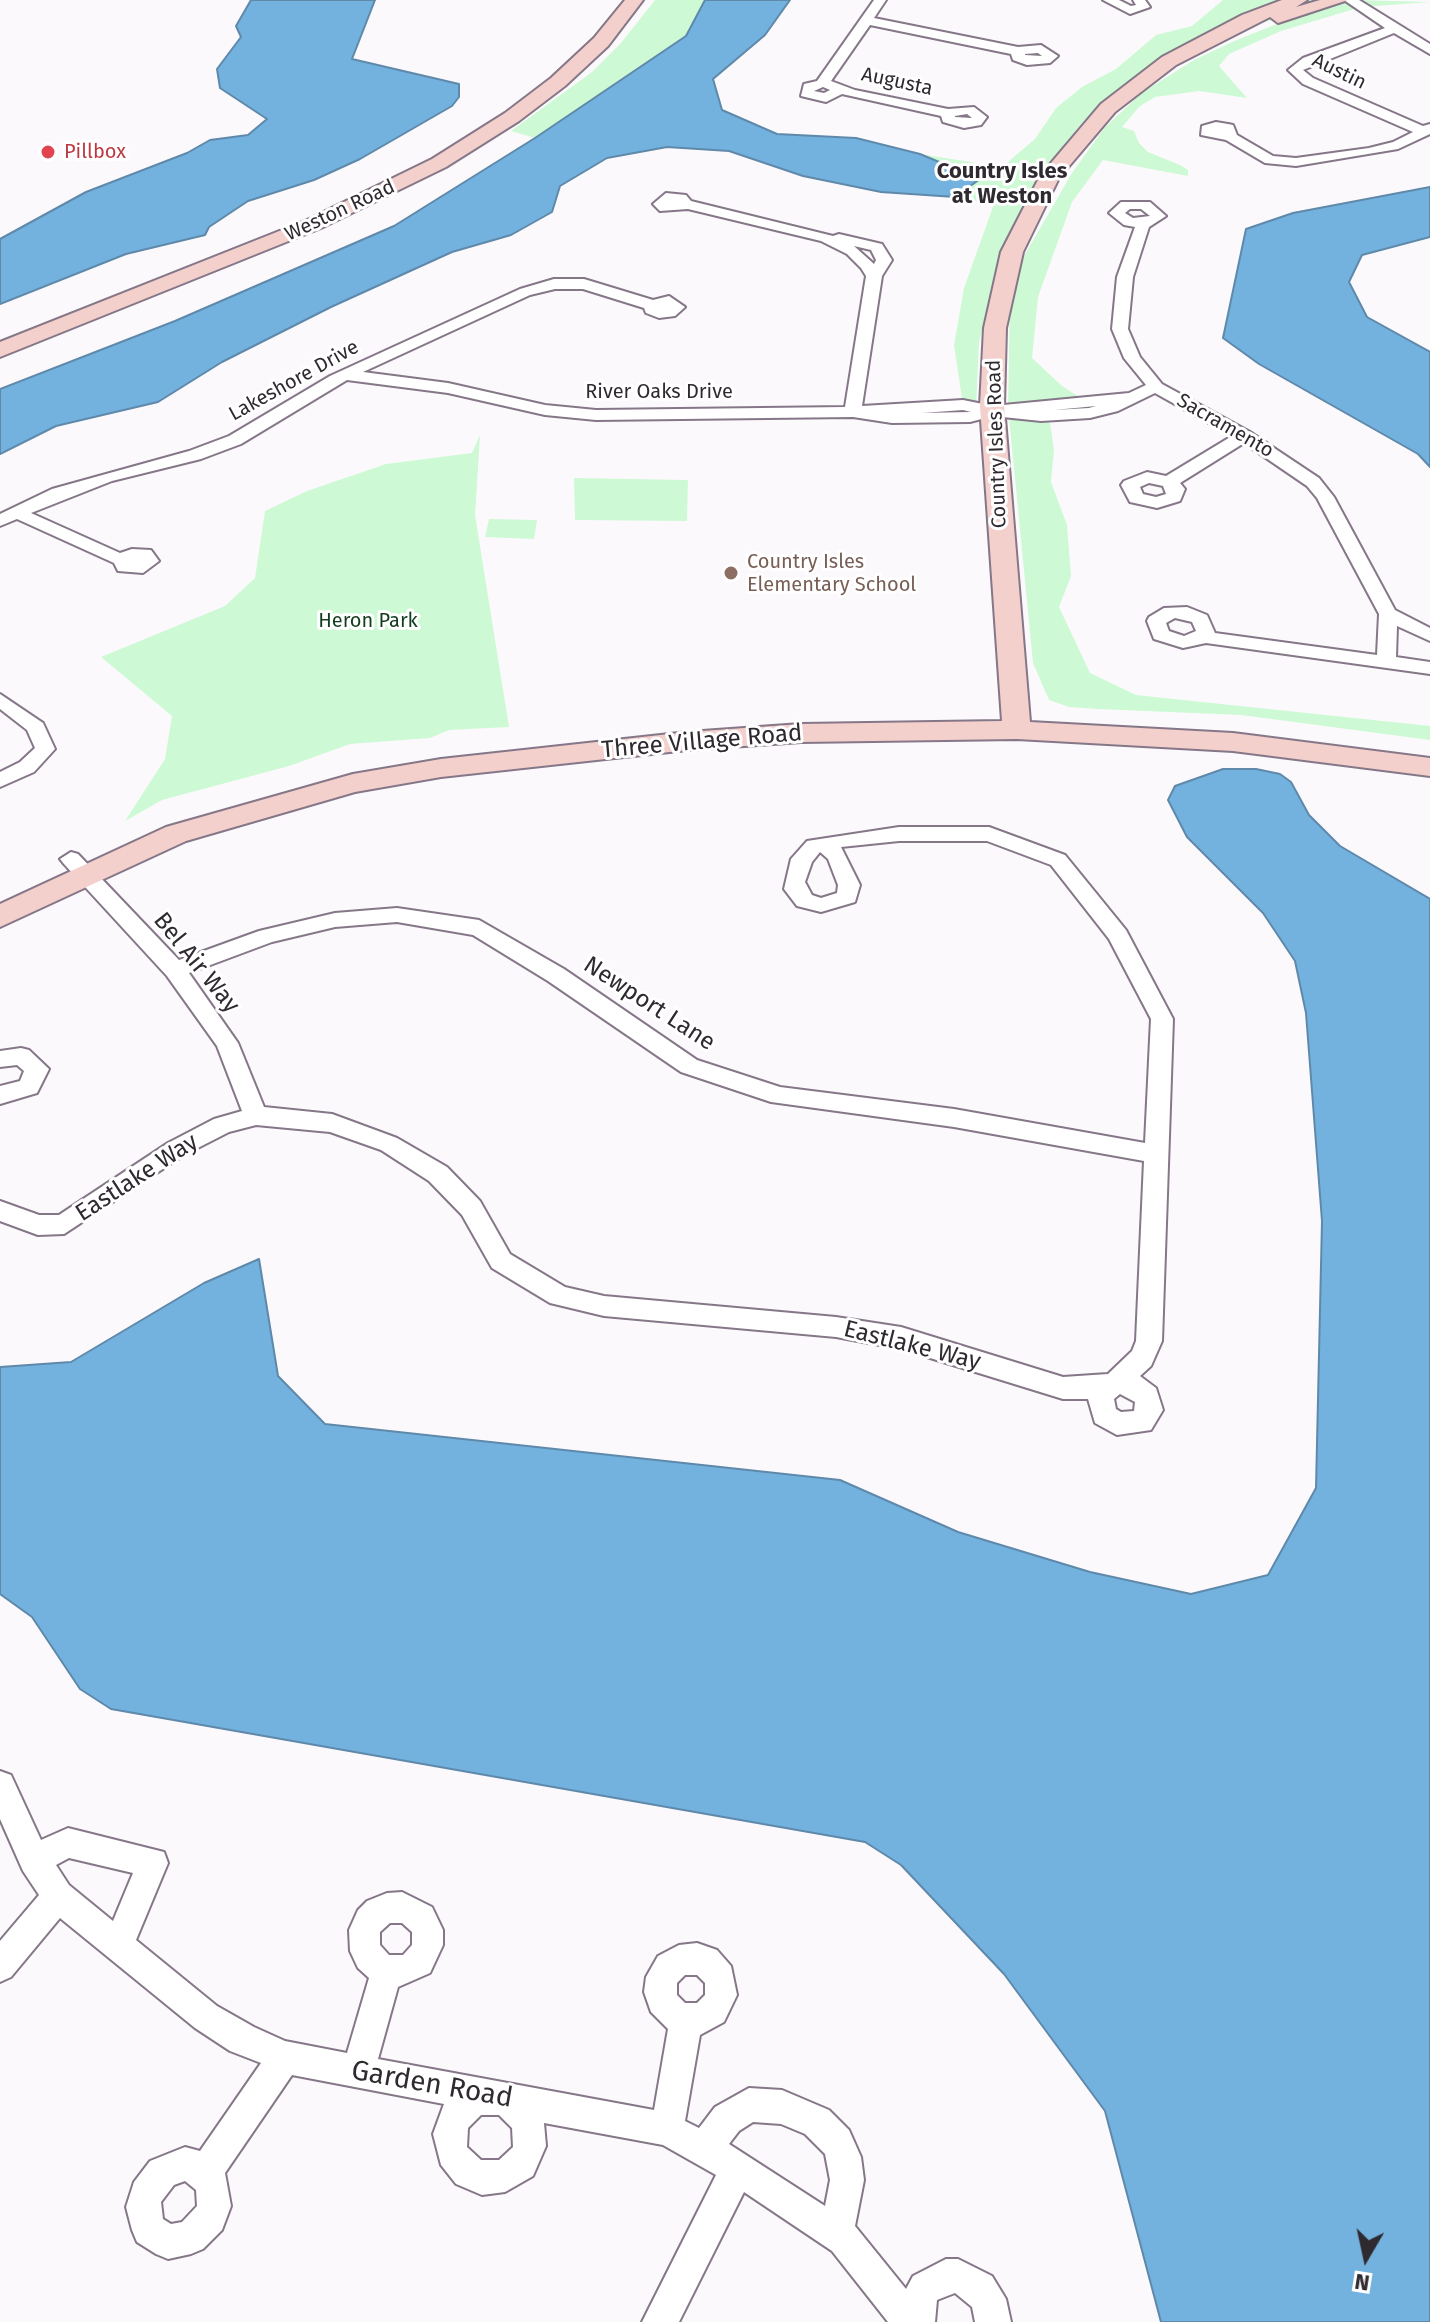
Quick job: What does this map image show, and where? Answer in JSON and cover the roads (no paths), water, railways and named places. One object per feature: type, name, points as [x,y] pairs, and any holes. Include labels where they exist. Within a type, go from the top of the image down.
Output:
[{"type":"street","name":"Weston Road","points":[[0,350],[303,229],[430,168],[512,117],[558,82],[601,42],[634,0]]},
{"type":"street","points":[[824,83],[824,76],[840,59],[880,0]]},
{"type":"street","points":[[1114,0],[1119,8],[1130,10],[1144,7],[1139,0]]},
{"type":"street","name":"Country Isles Road","points":[[1016,723],[993,411],[995,328],[1012,252],[1050,176],[1108,108],[1169,61],[1248,19],[1298,0]]},
{"type":"street","name":"Country Isles Road","points":[[1198,46],[1339,0]]},
{"type":"street","points":[[1350,0],[1430,50]]},
{"type":"street","points":[[865,20],[1018,51]]},
{"type":"street","name":"Austin","points":[[1393,29],[1308,61],[1295,70],[1308,81],[1426,129]]},
{"type":"street","name":"Weston Road","points":[[0,331],[283,220],[380,175],[500,104],[574,41]]},
{"type":"street","points":[[824,83],[839,90],[826,98],[806,93],[809,87],[824,83]]},
{"type":"street","name":"Augusta","points":[[839,90],[948,113]]},
{"type":"street","points":[[1229,136],[1270,160],[1296,162],[1398,145],[1426,129]]},
{"type":"street","points":[[686,204],[826,238],[852,251],[874,276],[853,412]]},
{"type":"street","name":"Sacramento","points":[[1143,224],[1125,277],[1120,329],[1132,358],[1156,387],[1244,436],[1313,482],[1325,497],[1388,614]]},
{"type":"street","name":"Lakeshore Drive","points":[[8,516],[106,477],[195,455],[235,440],[345,375],[525,292],[554,284],[584,284],[652,305]]},
{"type":"street","name":"River Oaks Drive","points":[[386,355],[467,392]]},
{"type":"street","name":"River Oaks Drive","points":[[345,375],[467,392],[545,410],[596,415],[853,412],[892,418],[970,417],[993,411],[1130,398],[1156,387]]},
{"type":"street","points":[[1169,482],[1244,436]]},
{"type":"street","points":[[8,516],[122,560]]},
{"type":"street","points":[[1386,662],[1388,614],[1430,635]]},
{"type":"street","points":[[1203,637],[1430,668]]},
{"type":"street","points":[[0,700],[36,727],[45,749],[27,767],[0,780]]},
{"type":"street","name":"Three Village Road","points":[[0,895],[264,806],[353,783],[441,768],[688,741],[1016,723],[1231,729],[1430,752]]},
{"type":"street","name":"Three Village Road","points":[[1016,723],[1233,742],[1430,767]]},
{"type":"street","name":"Eastlake Way","points":[[0,1211],[38,1225],[64,1224],[176,1149],[222,1125],[256,1116],[332,1123],[389,1144],[438,1174],[471,1208],[501,1261],[559,1296],[604,1306],[836,1327],[901,1338],[1063,1388],[1097,1388],[1116,1383],[1142,1358],[1149,1341],[1162,1019],[1118,935],[1058,860],[989,834],[899,834],[824,844]]},
{"type":"street","name":"Three Village Road","points":[[0,916],[78,867]]},
{"type":"street","name":"Bel Air Way","points":[[78,867],[175,970],[227,1043],[256,1116]]},
{"type":"street","name":"Newport Lane","points":[[175,970],[267,936],[335,920],[397,915],[479,928],[556,975],[689,1066],[779,1096],[954,1118],[1158,1154]]},
{"type":"street","points":[[0,1059],[21,1056],[29,1059],[37,1069],[29,1087],[13,1094],[0,1095]]},
{"type":"street","name":"Garden Road","points":[[0,1785],[34,1860],[58,1896],[206,2017],[242,2039],[285,2057],[667,2129],[738,2168],[837,2233],[875,2274],[910,2322]]},
{"type":"street","points":[[34,1860],[68,1843],[153,1863],[118,1946]]},
{"type":"street","points":[[0,1966],[58,1896]]},
{"type":"street","points":[[358,2072],[387,1971]]},
{"type":"street","points":[[667,2129],[686,2020]]},
{"type":"street","points":[[205,2173],[285,2057]]},
{"type":"street","points":[[705,2148],[727,2119],[749,2105],[782,2107],[817,2122],[837,2142],[844,2157],[847,2180],[837,2233]]},
{"type":"street","points":[[660,2322],[738,2168]]},
{"type":"street","points":[[917,2322],[919,2299],[925,2288],[946,2276],[958,2276],[980,2288],[988,2299],[993,2322]]},
{"type":"water","points":[[251,0],[375,0],[352,59],[459,84],[459,97],[452,106],[360,159],[314,180],[248,201],[209,227],[205,235],[126,254],[0,304],[0,239],[86,192],[187,153],[210,140],[248,135],[267,119],[220,88],[217,69],[241,37],[236,26]]},
{"type":"water","points":[[705,0],[790,0],[765,35],[713,79],[722,110],[777,134],[856,138],[920,154],[980,179],[955,197],[881,192],[803,176],[729,151],[667,147],[607,158],[560,186],[552,212],[511,235],[452,252],[331,307],[222,362],[158,402],[56,426],[0,454],[0,389],[175,321],[394,226],[535,138],[686,36]]},
{"type":"water","points":[[1430,187],[1430,237],[1362,255],[1349,282],[1367,317],[1430,352],[1430,467],[1418,454],[1259,364],[1223,338],[1246,229],[1293,213]]},
{"type":"water","points":[[1223,769],[1256,769],[1280,774],[1291,782],[1309,815],[1340,846],[1430,899],[1430,2322],[1161,2322],[1105,2111],[1004,1974],[901,1865],[865,1842],[111,1709],[80,1689],[32,1617],[0,1594],[0,1367],[71,1362],[204,1283],[259,1259],[278,1376],[325,1424],[840,1480],[958,1532],[1090,1572],[1191,1594],[1268,1575],[1316,1488],[1322,1221],[1306,1013],[1295,961],[1263,913],[1187,837],[1168,800],[1175,786]]},
{"type":"place","name":"Pillbox","points":[[48,152]]},
{"type":"place","name":"Country Isles Elementary School","points":[[731,573]]},
{"type":"district","name":"Country Isles at Weston","points":[[1002,184]]},
{"type":"park label","name":"Heron Park","points":[[368,621]]}]
